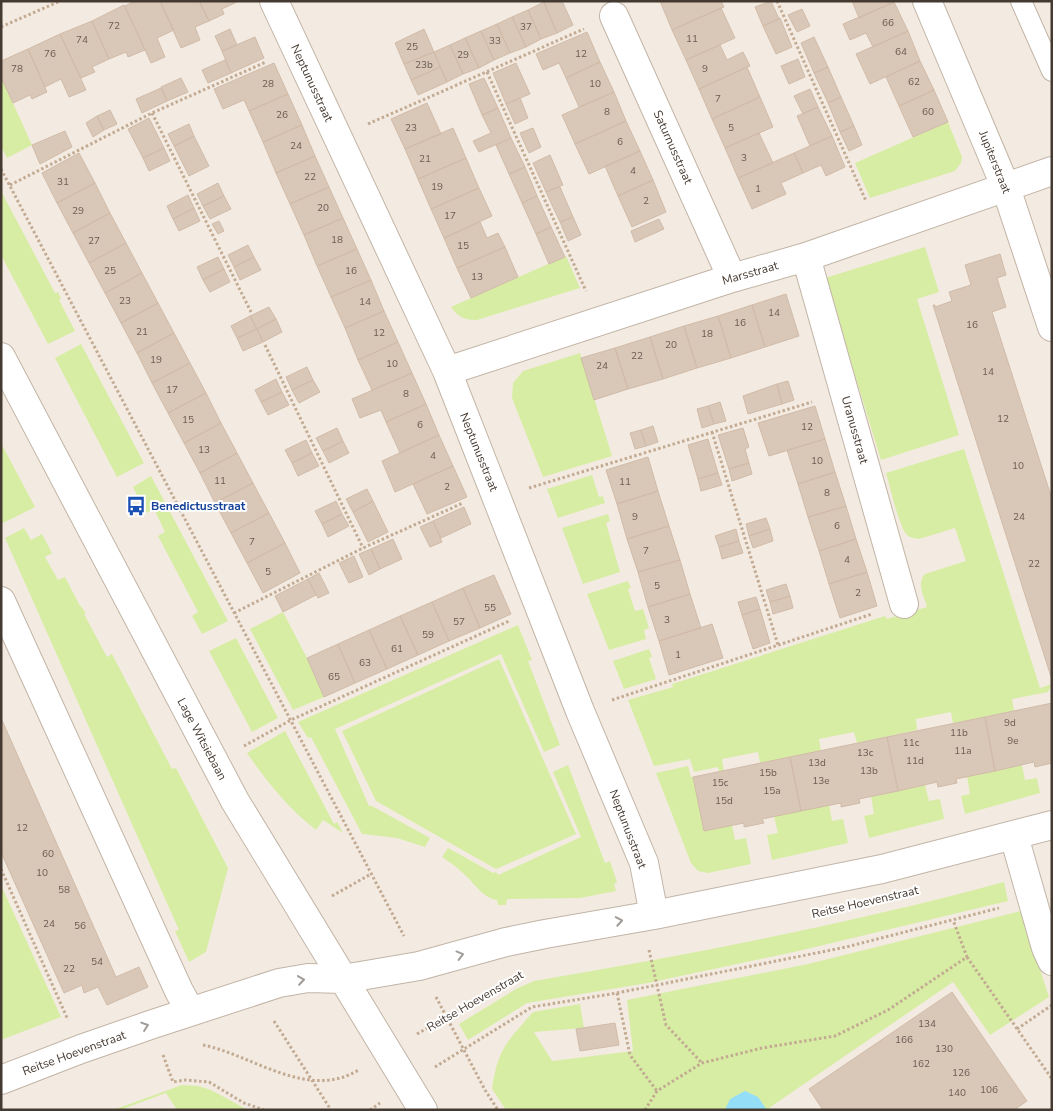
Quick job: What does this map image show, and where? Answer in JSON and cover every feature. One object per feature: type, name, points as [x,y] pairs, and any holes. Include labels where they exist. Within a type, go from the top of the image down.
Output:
[{"type":"street","name":"Neptunusstraat","points":[[274,1],[446,371],[580,710],[644,863],[654,916]]},
{"type":"street","name":"Jupiterstraat","points":[[927,1],[1006,188],[1052,327]]},
{"type":"street","name":"Saturnusstraat","points":[[614,16],[732,278]]},
{"type":"street","name":"Marsstraat","points":[[446,371],[732,278],[806,257],[1052,171]]},
{"type":"street","name":"Uranusstraat","points":[[806,257],[904,604]]},
{"type":"street","name":"Lage Witsiebaan","points":[[1,358],[235,801],[422,1110]]},
{"type":"street","points":[[1,601],[178,991],[190,1011]]},
{"type":"street","name":"Reitse Hoevenstraat","points":[[1,1080],[81,1049],[190,1011],[279,983],[308,978],[343,979],[419,966],[536,936],[654,916],[882,869],[1052,825]]},
{"type":"street","points":[[1014,836],[1046,948],[1052,961]]},
{"type":"lane","points":[[1021,1],[1052,71]]},
{"type":"path","points":[[1,27],[60,1]]},
{"type":"path","points":[[777,1],[850,165]]},
{"type":"path","points":[[338,138],[574,34]]},
{"type":"path","points":[[10,185],[152,113],[296,48]]},
{"type":"path","points":[[487,72],[600,321]]},
{"type":"path","points":[[152,113],[251,312]]},
{"type":"path","points":[[1,169],[419,966],[485,1090],[498,1110]]},
{"type":"path","points":[[265,345],[363,548]]},
{"type":"path","points":[[234,613],[363,548],[495,494],[844,392]]},
{"type":"path","points":[[712,432],[778,645]]},
{"type":"path","points":[[580,710],[904,604]]},
{"type":"path","points":[[215,762],[290,720],[540,606]]},
{"type":"path","points":[[1,869],[81,1049]]},
{"type":"path","points":[[302,913],[371,874]]},
{"type":"path","points":[[370,1110],[464,1048],[532,1007],[617,993],[846,947],[1032,900]]},
{"type":"path","points":[[954,920],[967,956],[1052,1080]]},
{"type":"path","points":[[654,946],[648,948],[655,985],[666,1025],[702,1063]]},
{"type":"path","points":[[645,1110],[657,1091],[702,1063],[762,1048],[835,1036],[888,1010],[967,956]]},
{"type":"path","name":"Reitse Hoevenstraat","points":[[202,1044],[218,1048],[285,1075],[313,1080],[335,1079],[356,1072],[387,1051],[521,974]]},
{"type":"path","points":[[254,991],[331,1110]]},
{"type":"path","points":[[617,993],[630,1055],[657,1091]]},
{"type":"path","points":[[1017,1029],[1052,1004]]},
{"type":"path","points":[[169,1050],[161,1052],[173,1082],[185,1080],[209,1082],[244,1103],[264,1110]]},
{"type":"green space","points":[[1,77],[32,145],[7,158],[1,146]]},
{"type":"green space","points":[[948,122],[962,157],[961,163],[955,171],[870,198],[855,163]]},
{"type":"green space","points":[[1,191],[55,293],[58,292],[61,298],[59,300],[75,331],[48,344],[1,255]]},
{"type":"green space","points":[[925,247],[939,292],[917,299],[959,435],[881,460],[825,278]]},
{"type":"green space","points":[[566,256],[580,288],[477,320],[462,317],[451,307]]},
{"type":"green space","points":[[81,344],[144,463],[117,477],[55,358]]},
{"type":"green space","points":[[580,353],[612,456],[543,477],[512,398],[513,383],[523,371]]},
{"type":"green space","points":[[1,443],[35,507],[1,524]]},
{"type":"green space","points":[[964,449],[1040,688],[1052,684],[1048,692],[1012,699],[1014,711],[953,723],[951,712],[916,719],[917,730],[857,743],[854,732],[819,739],[821,751],[760,763],[758,752],[722,759],[724,771],[719,771],[718,767],[694,772],[690,759],[654,766],[628,700],[673,687],[672,684],[885,616],[887,619],[927,607],[921,585],[925,574],[966,561],[955,528],[919,539],[907,535],[898,515],[886,473]]},
{"type":"green space","points":[[592,475],[599,497],[603,496],[605,503],[558,518],[547,489]]},
{"type":"green space","points":[[151,476],[228,621],[202,634],[192,616],[198,612],[158,536],[165,532],[154,509],[146,513],[133,487]]},
{"type":"green space","points":[[608,514],[610,521],[606,523],[620,572],[583,584],[562,528]]},
{"type":"green space","points":[[24,528],[31,540],[42,534],[52,553],[45,557],[58,580],[65,577],[79,604],[86,613],[84,614],[107,657],[112,654],[172,769],[176,768],[228,868],[206,952],[189,962],[175,931],[179,930],[5,538]]},
{"type":"green space","points":[[628,581],[631,588],[628,589],[635,611],[643,609],[649,628],[644,630],[646,639],[609,650],[587,594]]},
{"type":"green space","points":[[283,612],[307,658],[324,697],[293,710],[250,629]]},
{"type":"green space","points":[[518,625],[532,660],[528,661],[560,745],[544,752],[501,654],[335,729],[369,806],[430,838],[425,847],[397,838],[362,834],[311,737],[308,738],[298,722]]},
{"type":"green space","points":[[236,638],[278,718],[252,732],[209,651]]},
{"type":"green space","points":[[649,649],[652,657],[649,658],[656,679],[624,689],[613,661]]},
{"type":"green space","points":[[499,659],[576,834],[496,869],[376,801],[342,731]]},
{"type":"green space","points":[[285,731],[334,824],[337,822],[343,833],[323,820],[316,830],[306,822],[278,794],[247,753]]},
{"type":"green space","points":[[568,765],[605,863],[610,861],[617,882],[614,884],[616,891],[580,898],[507,899],[506,905],[498,905],[497,900],[483,894],[460,870],[442,857],[448,848],[493,873],[496,872],[498,875],[581,837],[553,772]]},
{"type":"green space","points":[[1022,765],[1025,780],[1037,778],[1040,793],[965,814],[961,796],[970,794],[967,776]]},
{"type":"green space","points":[[688,766],[691,777],[693,777],[704,831],[732,825],[735,840],[746,838],[751,864],[708,873],[698,871],[691,863],[656,773]]},
{"type":"green space","points":[[925,785],[929,801],[940,799],[944,819],[869,838],[864,816],[874,814],[871,796]]},
{"type":"green space","points":[[829,805],[832,821],[843,819],[848,843],[772,860],[767,835],[778,833],[774,816]]},
{"type":"green space","points":[[1004,882],[1008,901],[794,952],[648,983],[527,1003],[468,1040],[459,1024],[516,989],[534,981],[829,925]]},
{"type":"green space","points":[[1,885],[61,1017],[1,1040]]},
{"type":"green space","points":[[1021,911],[1049,997],[990,1035],[953,982],[769,1108],[770,1110],[506,1110],[492,1089],[497,1064],[505,1046],[533,1012],[580,1004],[584,1028],[534,1032],[552,1061],[633,1051],[627,1000],[808,964]]},
{"type":"green space","points":[[182,1085],[198,1086],[211,1090],[248,1110],[177,1110],[166,1093],[120,1110],[113,1110]]},
{"type":"water","points":[[745,1091],[758,1097],[767,1110],[725,1110],[730,1099]]},
{"type":"building","points":[[135,1],[160,1],[174,30],[157,38],[165,57],[151,63],[125,6]]},
{"type":"building","points":[[160,1],[199,1],[209,21],[195,27],[200,40],[181,48]]},
{"type":"building","points":[[199,1],[239,1],[222,9],[224,14],[209,21]]},
{"type":"building","points":[[562,1],[573,25],[557,33],[544,2]]},
{"type":"building","points":[[660,1],[721,1],[724,7],[672,30]]},
{"type":"building","points":[[771,1],[779,19],[763,26],[755,7]]},
{"type":"building","points":[[852,1],[894,1],[894,2],[859,18]]},
{"type":"building","points":[[544,2],[557,33],[541,39],[528,10]]},
{"type":"building","points":[[894,2],[908,31],[873,47],[866,33],[850,40],[843,24]]},
{"type":"building","points":[[124,5],[145,50],[128,57],[126,52],[109,59],[92,21]]},
{"type":"building","points":[[721,8],[735,38],[686,60],[672,30]]},
{"type":"building","points":[[802,9],[810,26],[797,32],[788,15]]},
{"type":"building","points":[[528,10],[541,39],[526,47],[512,17]]},
{"type":"building","points":[[512,17],[526,47],[510,53],[497,24]]},
{"type":"building","points":[[780,18],[792,47],[776,54],[763,26]]},
{"type":"building","points":[[92,21],[109,59],[92,67],[95,72],[81,78],[60,34]]},
{"type":"building","points":[[497,24],[510,53],[494,60],[481,31]]},
{"type":"building","points":[[230,29],[237,45],[222,51],[215,36]]},
{"type":"building","points":[[424,29],[434,52],[404,64],[395,43]]},
{"type":"building","points":[[481,31],[494,60],[479,68],[465,38]]},
{"type":"building","points":[[908,31],[920,61],[870,84],[856,54]]},
{"type":"building","points":[[587,32],[600,62],[566,78],[559,63],[543,70],[536,54]]},
{"type":"building","points":[[60,34],[86,90],[69,97],[61,79],[45,87],[28,49]]},
{"type":"building","points":[[255,37],[264,58],[231,73],[222,51]]},
{"type":"building","points":[[814,37],[828,67],[814,73],[801,43]]},
{"type":"building","points":[[465,38],[479,68],[463,74],[450,45]]},
{"type":"building","points":[[450,45],[463,74],[447,82],[434,52]]},
{"type":"building","points":[[720,45],[727,60],[743,52],[750,66],[699,89],[686,60]]},
{"type":"building","points":[[28,49],[47,92],[32,99],[30,95],[13,103],[1,77],[1,61]]},
{"type":"building","points":[[434,52],[440,67],[411,80],[404,64]]},
{"type":"building","points":[[798,59],[805,77],[789,84],[781,66]]},
{"type":"building","points":[[225,60],[231,73],[208,83],[202,70]]},
{"type":"building","points":[[920,61],[934,90],[899,106],[886,77]]},
{"type":"building","points":[[600,62],[614,92],[579,107],[566,78]]},
{"type":"building","points":[[274,63],[288,94],[249,111],[244,100],[223,109],[214,89]]},
{"type":"building","points":[[516,63],[530,94],[506,104],[493,73]]},
{"type":"building","points":[[440,67],[447,82],[418,95],[411,80]]},
{"type":"building","points":[[747,67],[760,97],[712,119],[699,89]]},
{"type":"building","points":[[828,67],[841,97],[828,103],[814,73]]},
{"type":"building","points":[[181,78],[188,92],[167,101],[161,87]]},
{"type":"building","points":[[484,78],[498,108],[482,115],[469,84]]},
{"type":"building","points":[[161,88],[167,101],[142,113],[136,99]]},
{"type":"building","points":[[810,89],[818,107],[803,114],[794,96]]},
{"type":"building","points":[[934,90],[948,122],[913,137],[899,106]]},
{"type":"building","points":[[614,92],[626,121],[575,144],[562,115]]},
{"type":"building","points":[[288,94],[302,125],[263,142],[249,111]]},
{"type":"building","points":[[760,97],[773,127],[725,148],[712,119]]},
{"type":"building","points":[[841,97],[854,126],[840,132],[828,103]]},
{"type":"building","points":[[520,98],[528,118],[515,124],[506,104]]},
{"type":"building","points":[[427,103],[441,134],[405,149],[391,119]]},
{"type":"building","points":[[818,107],[832,136],[810,146],[797,116]]},
{"type":"building","points":[[498,108],[511,138],[479,152],[473,141],[491,133],[482,115]]},
{"type":"building","points":[[110,110],[117,124],[104,130],[97,116]]},
{"type":"building","points":[[97,116],[104,130],[93,137],[86,123]]},
{"type":"building","points":[[149,118],[164,148],[143,158],[128,129]]},
{"type":"building","points":[[626,121],[640,151],[589,174],[575,144]]},
{"type":"building","points":[[189,124],[194,136],[174,146],[168,134]]},
{"type":"building","points":[[302,125],[315,156],[276,173],[263,142]]},
{"type":"building","points":[[854,126],[862,145],[849,151],[840,132]]},
{"type":"building","points":[[453,128],[466,158],[418,179],[405,149]]},
{"type":"building","points":[[533,128],[541,147],[529,153],[520,133]]},
{"type":"building","points":[[65,131],[72,147],[40,164],[32,145]]},
{"type":"building","points":[[759,133],[773,163],[738,178],[725,148]]},
{"type":"building","points":[[194,136],[209,166],[189,176],[174,146]]},
{"type":"building","points":[[832,136],[845,167],[826,176],[821,165],[803,173],[794,153]]},
{"type":"building","points":[[511,138],[525,167],[509,174],[496,145]]},
{"type":"building","points":[[164,148],[170,161],[149,171],[143,158]]},
{"type":"building","points":[[640,151],[653,180],[618,196],[605,166]]},
{"type":"building","points":[[79,153],[95,183],[57,203],[42,173]]},
{"type":"building","points":[[794,153],[803,173],[781,183],[786,194],[752,209],[738,178]]},
{"type":"building","points":[[550,155],[563,185],[546,192],[533,163]]},
{"type":"building","points":[[315,156],[329,187],[290,204],[276,173]]},
{"type":"building","points":[[466,158],[479,188],[431,209],[418,179]]},
{"type":"building","points":[[525,167],[537,196],[522,203],[509,174]]},
{"type":"building","points":[[653,180],[666,212],[632,227],[618,196]]},
{"type":"building","points":[[95,183],[110,213],[73,233],[57,203]]},
{"type":"building","points":[[218,183],[224,196],[203,206],[197,194]]},
{"type":"building","points":[[329,187],[343,218],[304,235],[290,204]]},
{"type":"building","points":[[560,187],[573,217],[560,222],[546,192]]},
{"type":"building","points":[[479,188],[492,216],[444,238],[431,209]]},
{"type":"building","points":[[188,195],[194,208],[173,219],[167,206]]},
{"type":"building","points":[[224,196],[231,209],[210,219],[203,206]]},
{"type":"building","points":[[537,196],[551,227],[536,234],[522,203]]},
{"type":"building","points":[[194,208],[200,221],[179,231],[173,219]]},
{"type":"building","points":[[110,213],[126,243],[89,263],[73,233]]},
{"type":"building","points":[[573,217],[581,235],[568,241],[560,222]]},
{"type":"building","points":[[343,218],[357,249],[317,266],[304,235]]},
{"type":"building","points":[[659,219],[664,229],[635,242],[631,231]]},
{"type":"building","points":[[219,221],[224,231],[218,234],[212,224]]},
{"type":"building","points":[[480,222],[487,238],[498,233],[505,247],[457,268],[444,238]]},
{"type":"building","points":[[551,227],[565,257],[549,264],[536,234]]},
{"type":"building","points":[[126,243],[142,273],[105,293],[89,263]]},
{"type":"building","points":[[248,245],[254,257],[234,267],[228,255]]},
{"type":"building","points":[[505,247],[518,277],[471,298],[457,268]]},
{"type":"building","points":[[357,249],[371,280],[331,297],[317,266]]},
{"type":"building","points":[[1000,254],[1006,275],[997,278],[1006,307],[992,312],[1052,499],[1052,680],[933,305],[935,307],[952,301],[949,292],[971,285],[965,265]]},
{"type":"building","points":[[218,257],[224,269],[203,280],[197,267]]},
{"type":"building","points":[[254,257],[261,270],[240,280],[234,267]]},
{"type":"building","points":[[224,269],[230,282],[210,292],[203,280]]},
{"type":"building","points":[[142,273],[158,303],[121,323],[105,293]]},
{"type":"building","points":[[371,280],[384,311],[345,328],[331,297]]},
{"type":"building","points":[[786,294],[799,336],[765,347],[752,305]]},
{"type":"building","points":[[158,303],[174,333],[137,353],[121,323]]},
{"type":"building","points":[[752,305],[765,347],[731,358],[718,316]]},
{"type":"building","points":[[269,307],[276,319],[257,329],[250,316]]},
{"type":"building","points":[[384,311],[398,342],[358,360],[345,328]]},
{"type":"building","points":[[250,316],[257,329],[237,338],[231,326]]},
{"type":"building","points":[[718,316],[731,358],[697,368],[684,326]]},
{"type":"building","points":[[276,319],[282,332],[263,342],[257,329]]},
{"type":"building","points":[[684,326],[697,368],[663,379],[650,337]]},
{"type":"building","points":[[257,329],[263,342],[243,351],[237,338]]},
{"type":"building","points":[[174,333],[190,363],[152,383],[137,353]]},
{"type":"building","points":[[650,337],[663,379],[628,389],[615,348]]},
{"type":"building","points":[[398,342],[412,373],[372,390],[358,360]]},
{"type":"building","points":[[615,348],[628,389],[594,400],[581,358]]},
{"type":"building","points":[[190,363],[206,393],[168,413],[152,383]]},
{"type":"building","points":[[307,367],[313,380],[292,390],[286,377]]},
{"type":"building","points":[[412,373],[426,404],[386,422],[381,410],[360,418],[352,399]]},
{"type":"building","points":[[276,379],[282,392],[261,402],[255,390]]},
{"type":"building","points":[[313,380],[320,392],[299,403],[292,390]]},
{"type":"building","points":[[788,381],[794,400],[782,404],[777,384]]},
{"type":"building","points":[[777,384],[782,404],[748,414],[743,396]]},
{"type":"building","points":[[282,392],[289,405],[268,415],[261,402]]},
{"type":"building","points":[[206,393],[221,423],[184,443],[168,413]]},
{"type":"building","points":[[720,402],[726,421],[714,424],[708,406]]},
{"type":"building","points":[[426,404],[439,435],[400,453],[386,422]]},
{"type":"building","points":[[708,406],[714,424],[702,428],[697,409]]},
{"type":"building","points":[[815,406],[825,439],[769,456],[758,423]]},
{"type":"building","points":[[221,423],[237,453],[200,473],[184,443]]},
{"type":"building","points":[[653,426],[658,442],[646,446],[641,430]]},
{"type":"building","points":[[337,428],[343,441],[323,451],[316,438]]},
{"type":"building","points":[[743,428],[749,447],[745,449],[749,463],[729,469],[718,435]]},
{"type":"building","points":[[641,430],[646,446],[635,449],[630,433]]},
{"type":"building","points":[[439,435],[453,466],[395,492],[382,461]]},
{"type":"building","points":[[708,439],[718,473],[698,479],[688,445]]},
{"type":"building","points":[[825,439],[835,472],[798,484],[787,450]]},
{"type":"building","points":[[306,440],[312,453],[292,463],[285,450]]},
{"type":"building","points":[[343,441],[349,453],[329,463],[323,451]]},
{"type":"building","points":[[237,453],[253,483],[215,503],[200,473]]},
{"type":"building","points":[[312,453],[319,466],[298,476],[292,463]]},
{"type":"building","points":[[648,457],[658,491],[617,504],[606,470]]},
{"type":"building","points":[[749,463],[752,474],[732,481],[729,469]]},
{"type":"building","points":[[453,466],[467,497],[427,514],[413,484]]},
{"type":"building","points":[[835,472],[846,506],[808,517],[798,484]]},
{"type":"building","points":[[718,473],[722,485],[701,491],[698,479]]},
{"type":"building","points":[[253,483],[269,513],[231,533],[215,503]]},
{"type":"building","points":[[367,489],[373,501],[353,512],[346,499]]},
{"type":"building","points":[[658,491],[669,526],[627,539],[617,504]]},
{"type":"building","points":[[336,501],[342,514],[322,524],[315,511]]},
{"type":"building","points":[[373,501],[388,532],[368,542],[353,512]]},
{"type":"building","points":[[846,506],[856,539],[819,551],[808,517]]},
{"type":"building","points":[[464,507],[471,524],[441,538],[433,521]]},
{"type":"building","points":[[269,513],[285,543],[247,563],[231,533]]},
{"type":"building","points":[[342,514],[349,526],[328,537],[322,524]]},
{"type":"building","points":[[766,518],[770,529],[749,536],[746,524]]},
{"type":"building","points":[[433,521],[442,542],[430,547],[420,527]]},
{"type":"building","points":[[669,526],[680,560],[638,572],[627,539]]},
{"type":"building","points":[[736,529],[739,541],[719,547],[715,536]]},
{"type":"building","points":[[770,529],[773,541],[753,548],[749,536]]},
{"type":"building","points":[[393,539],[402,559],[380,569],[371,549]]},
{"type":"building","points":[[856,539],[867,572],[829,584],[819,551]]},
{"type":"building","points":[[739,541],[743,553],[722,559],[719,547]]},
{"type":"building","points":[[285,543],[300,573],[263,593],[247,563]]},
{"type":"building","points":[[371,549],[380,569],[369,575],[359,554]]},
{"type":"building","points":[[354,556],[363,577],[349,583],[339,563]]},
{"type":"building","points":[[680,560],[690,594],[648,607],[638,572]]},
{"type":"building","points":[[867,572],[877,606],[840,618],[829,584]]},
{"type":"building","points":[[319,573],[329,593],[318,598],[308,579]]},
{"type":"building","points":[[494,575],[511,614],[480,628],[463,588]]},
{"type":"building","points":[[308,579],[316,595],[283,612],[275,596]]},
{"type":"building","points":[[786,584],[790,596],[770,602],[766,590]]},
{"type":"building","points":[[463,588],[480,628],[449,641],[432,602]]},
{"type":"building","points":[[690,594],[701,628],[659,641],[648,607]]},
{"type":"building","points":[[790,596],[793,608],[773,614],[770,602]]},
{"type":"building","points":[[756,597],[760,609],[742,615],[738,602]]},
{"type":"building","points":[[432,602],[449,641],[418,655],[400,616]]},
{"type":"building","points":[[760,609],[770,643],[753,649],[742,615]]},
{"type":"building","points":[[400,616],[418,655],[387,669],[369,630]]},
{"type":"building","points":[[712,624],[723,658],[669,675],[659,641]]},
{"type":"building","points":[[369,630],[387,669],[355,683],[338,644]]},
{"type":"building","points":[[338,644],[355,683],[324,697],[307,658]]},
{"type":"building","points":[[1052,703],[1052,763],[1035,767],[1034,762],[995,771],[985,717]]},
{"type":"building","points":[[985,717],[995,771],[956,779],[957,783],[938,787],[937,782],[898,791],[887,737]]},
{"type":"building","points":[[1,718],[116,977],[139,967],[148,987],[107,1005],[98,987],[84,993],[82,985],[64,993],[1,852]]},
{"type":"building","points":[[887,737],[898,791],[859,799],[860,803],[841,807],[841,803],[801,811],[790,757]]},
{"type":"building","points":[[790,757],[801,811],[762,819],[764,823],[744,827],[744,823],[704,831],[693,777]]},
{"type":"building","points":[[952,992],[1027,1101],[1014,1110],[823,1110],[809,1089]]},
{"type":"building","points":[[615,1023],[619,1045],[580,1051],[576,1029]]},
{"type":"place","name":"Benedictusstraat","points":[[136,506]]}]
